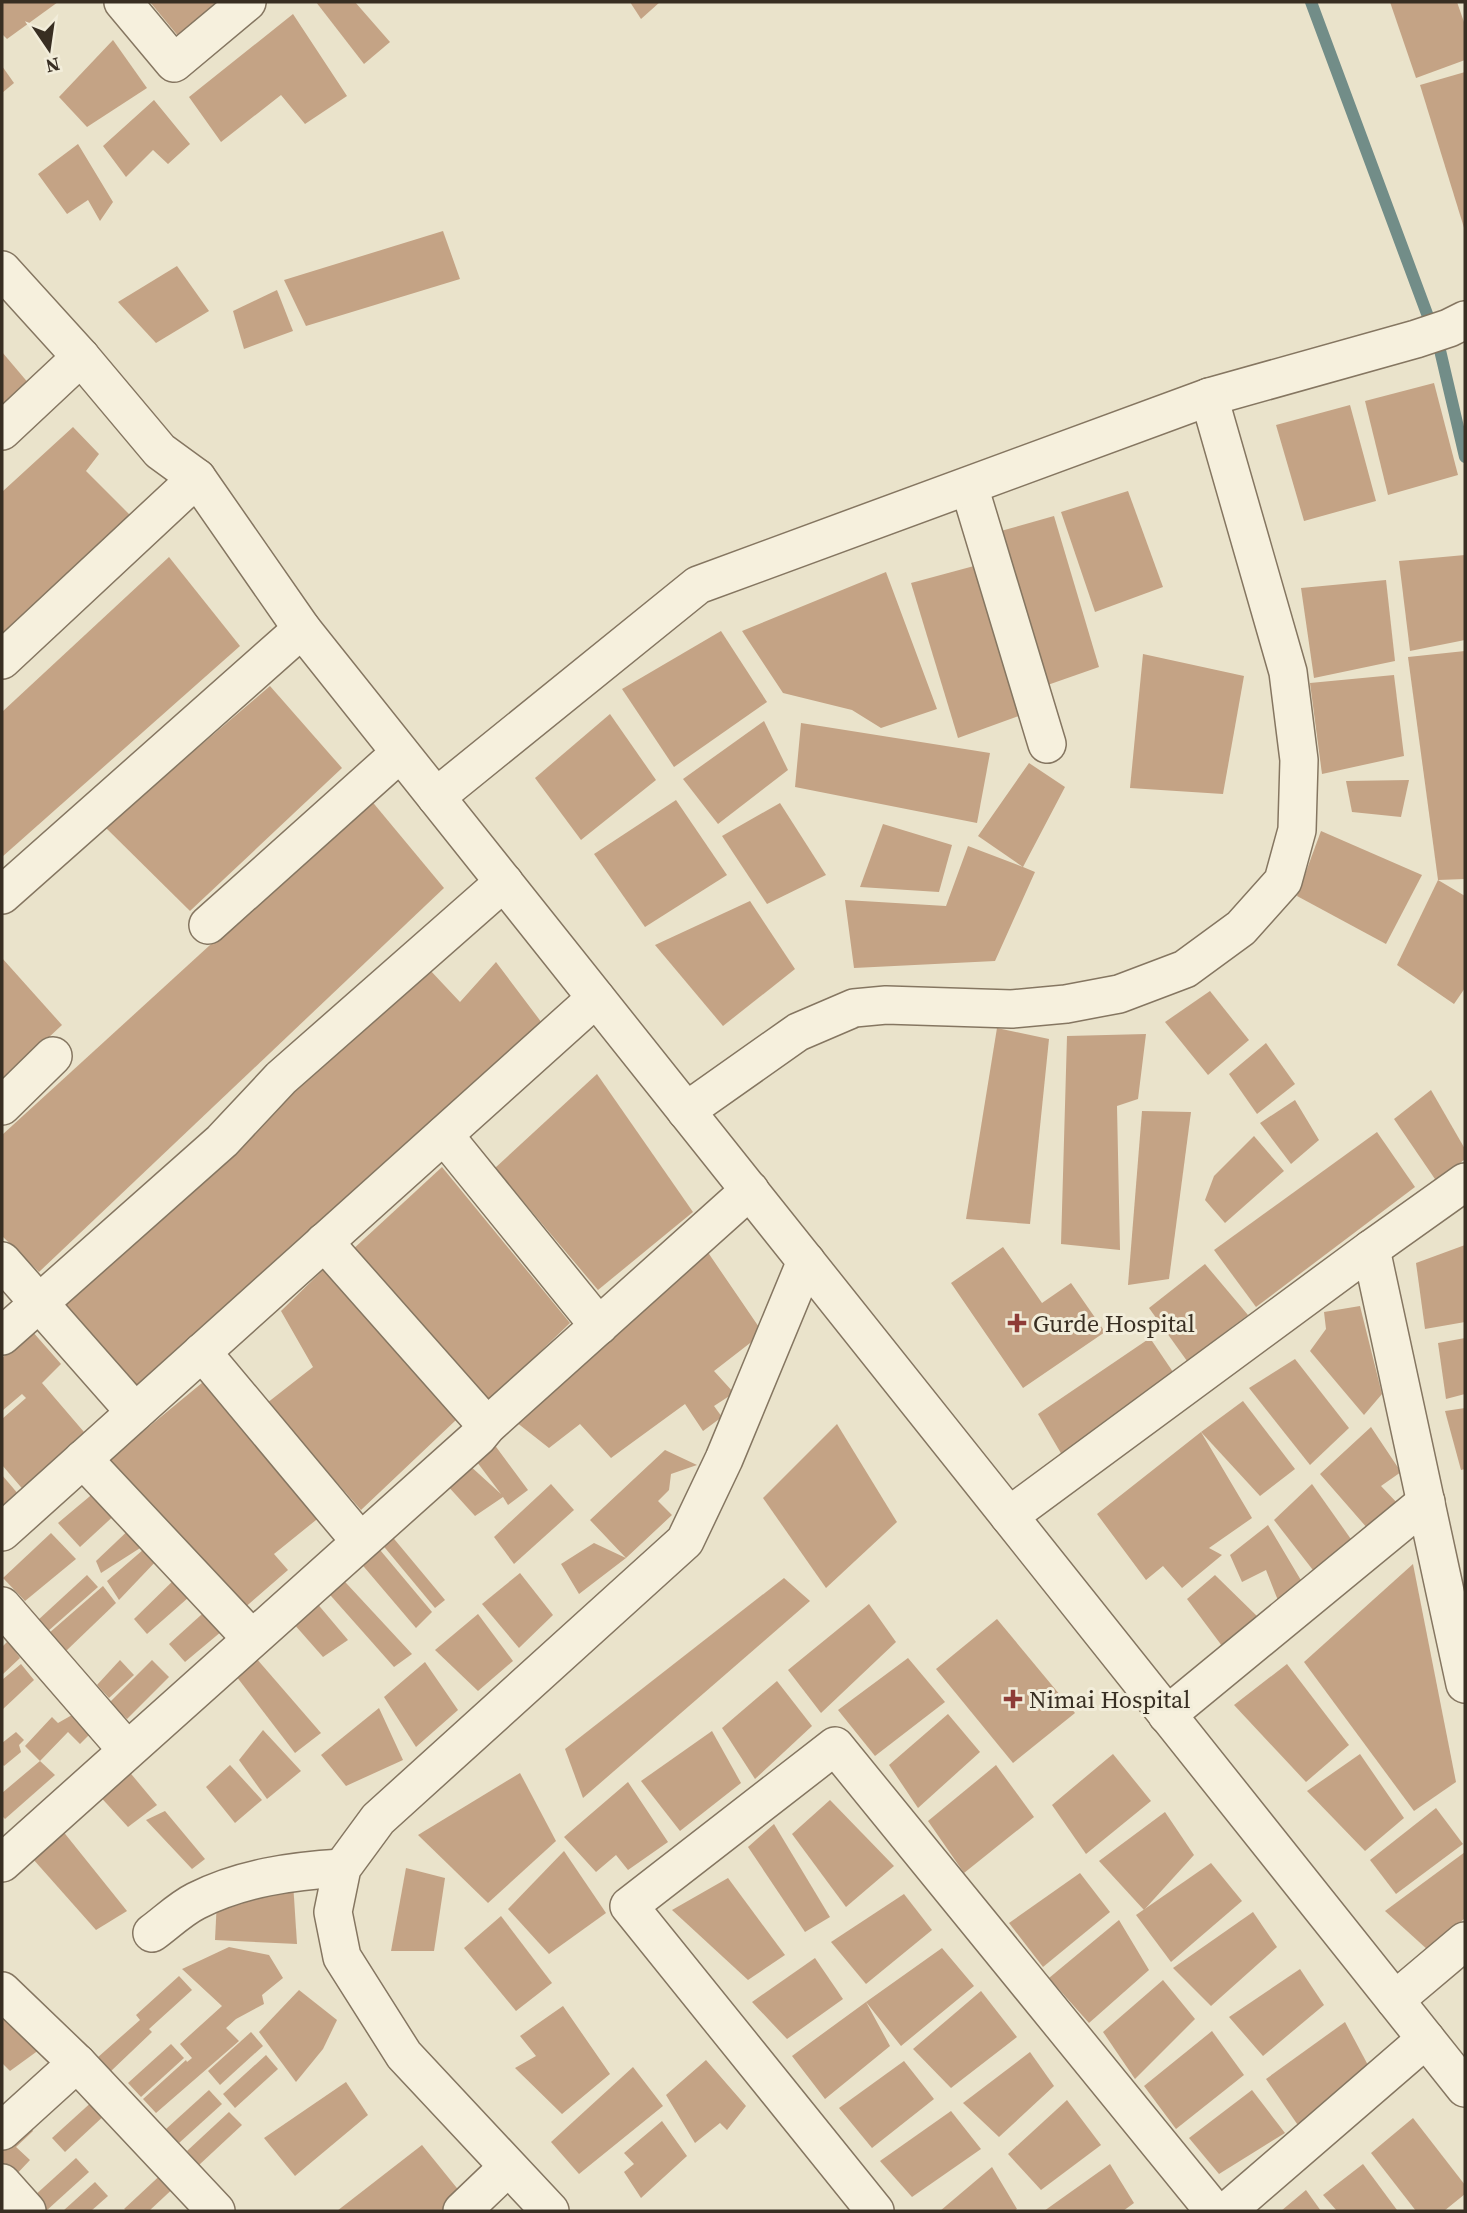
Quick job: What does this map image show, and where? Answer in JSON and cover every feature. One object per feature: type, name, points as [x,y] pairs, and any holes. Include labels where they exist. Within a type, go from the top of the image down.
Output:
[{"type":"street","points":[[122,2],[174,63],[247,2]]},
{"type":"street","points":[[2,270],[81,357],[160,451],[197,478],[302,629],[1465,2088]]},
{"type":"street","points":[[436,797],[698,585],[1209,397],[1451,330]]},
{"type":"street","points":[[2,431],[81,357]]},
{"type":"street","points":[[686,1111],[798,1032],[854,1008],[886,1005],[1012,1009],[1066,1004],[1118,994],[1185,969],[1241,928],[1283,881],[1298,818],[1299,760],[1288,672],[1209,397]]},
{"type":"street","points":[[2,660],[197,478]]},
{"type":"street","points":[[969,486],[1047,744]]},
{"type":"street","points":[[2,895],[302,629]]},
{"type":"street","points":[[208,925],[400,753]]},
{"type":"street","points":[[2,1336],[222,1141],[281,1078],[504,882]]},
{"type":"street","points":[[2,1532],[596,998]]},
{"type":"street","points":[[2,1106],[53,1056]]},
{"type":"street","points":[[444,1135],[599,1326]]},
{"type":"street","points":[[1009,1516],[1465,1182]]},
{"type":"street","points":[[4,1855],[127,1750],[750,1190]]},
{"type":"street","points":[[324,1242],[487,1426]]},
{"type":"street","points":[[1371,1249],[1465,1684]]},
{"type":"street","points":[[2,1261],[135,1412]]},
{"type":"street","points":[[550,2211],[404,2055],[342,1957],[333,1912],[342,1868],[378,1819],[685,1541],[724,1459],[806,1261]]},
{"type":"street","points":[[202,1352],[360,1541]]},
{"type":"street","points":[[83,1460],[251,1639]]},
{"type":"street","points":[[1167,1715],[1426,1502]]},
{"type":"street","points":[[2,1606],[127,1750]]},
{"type":"street","points":[[875,2211],[629,1906],[835,1746],[1214,2211]]},
{"type":"street","points":[[152,1933],[195,1902],[238,1885],[293,1871],[342,1868]]},
{"type":"street","points":[[1395,2000],[1465,1941]]},
{"type":"street","points":[[2,1991],[77,2063],[216,2211]]},
{"type":"street","points":[[1227,2211],[1426,2039]]},
{"type":"street","points":[[2,2131],[77,2063]]},
{"type":"street","points":[[462,2211],[508,2167]]},
{"type":"street","points":[[2,2183],[27,2211]]},
{"type":"building","points":[[2,2],[58,2],[7,39],[2,34]]},
{"type":"building","points":[[150,2],[222,2],[179,37]]},
{"type":"building","points":[[316,2],[355,2],[390,42],[364,64]]},
{"type":"building","points":[[630,2],[660,2],[641,19]]},
{"type":"building","points":[[1390,2],[1457,2],[1465,25],[1465,60],[1416,78]]},
{"type":"building","points":[[293,14],[347,96],[305,124],[281,95],[221,142],[189,97]]},
{"type":"building","points":[[113,40],[147,88],[87,127],[59,97]]},
{"type":"building","points":[[2,66],[14,83],[2,93]]},
{"type":"building","points":[[1465,72],[1465,231],[1420,85]]},
{"type":"building","points":[[154,100],[190,144],[168,164],[153,150],[126,177],[103,146]]},
{"type":"building","points":[[78,144],[113,202],[100,221],[88,200],[67,214],[38,174]]},
{"type":"building","points":[[443,231],[460,279],[306,326],[284,280]]},
{"type":"building","points":[[177,266],[209,311],[156,343],[118,302]]},
{"type":"building","points":[[277,290],[293,331],[244,349],[233,311]]},
{"type":"building","points":[[2,352],[30,385],[2,410]]},
{"type":"building","points":[[1434,383],[1458,475],[1388,495],[1365,401]]},
{"type":"building","points":[[1350,405],[1376,501],[1304,521],[1276,425]]},
{"type":"building","points":[[73,427],[99,454],[86,471],[133,518],[2,640],[2,492]]},
{"type":"building","points":[[1128,491],[1163,587],[1095,612],[1061,512]]},
{"type":"building","points":[[1054,516],[1099,667],[1039,688],[990,534]]},
{"type":"building","points":[[1465,555],[1465,640],[1410,651],[1399,561]]},
{"type":"building","points":[[169,557],[240,646],[2,857],[2,712]]},
{"type":"building","points":[[974,566],[1019,716],[958,738],[911,583]]},
{"type":"building","points":[[886,572],[937,709],[881,728],[852,710],[783,693],[742,631]]},
{"type":"building","points":[[1386,580],[1395,661],[1314,678],[1301,588]]},
{"type":"building","points":[[721,631],[767,702],[674,767],[622,689]]},
{"type":"building","points":[[1465,651],[1465,879],[1438,880],[1408,657]]},
{"type":"building","points":[[1143,654],[1244,676],[1223,794],[1130,788]]},
{"type":"building","points":[[1394,675],[1404,756],[1322,774],[1310,683]]},
{"type":"building","points":[[270,686],[342,768],[190,911],[105,827]]},
{"type":"building","points":[[610,714],[656,780],[581,840],[535,778]]},
{"type":"building","points":[[764,721],[788,770],[718,824],[683,779]]},
{"type":"building","points":[[801,723],[990,753],[977,823],[795,787]]},
{"type":"building","points":[[1029,763],[1065,787],[1023,867],[978,836]]},
{"type":"building","points":[[1409,780],[1401,817],[1352,812],[1346,781]]},
{"type":"building","points":[[370,799],[444,888],[39,1272],[2,1236],[2,1135]]},
{"type":"building","points":[[676,800],[727,875],[645,927],[594,854]]},
{"type":"building","points":[[780,803],[826,875],[767,904],[722,836]]},
{"type":"building","points":[[883,824],[952,845],[939,892],[860,887]]},
{"type":"building","points":[[1321,831],[1422,875],[1386,944],[1297,896]]},
{"type":"building","points":[[968,846],[1035,872],[995,961],[854,968],[845,900],[946,906]]},
{"type":"building","points":[[1438,880],[1465,896],[1465,988],[1454,1004],[1397,965]]},
{"type":"building","points":[[750,901],[795,969],[723,1026],[655,945]]},
{"type":"building","points":[[2,958],[62,1025],[2,1081]]},
{"type":"building","points":[[496,962],[545,1027],[134,1389],[61,1303],[429,969],[460,1002]]},
{"type":"building","points":[[1210,991],[1249,1040],[1208,1075],[1165,1022]]},
{"type":"building","points":[[997,1028],[1049,1039],[1030,1224],[966,1219]]},
{"type":"building","points":[[1146,1034],[1138,1099],[1117,1106],[1120,1250],[1061,1244],[1067,1036]]},
{"type":"building","points":[[1266,1043],[1295,1084],[1257,1114],[1229,1074]]},
{"type":"building","points":[[597,1074],[693,1212],[598,1290],[495,1168]]},
{"type":"building","points":[[1431,1090],[1465,1149],[1465,1159],[1437,1182],[1394,1119]]},
{"type":"building","points":[[1295,1100],[1319,1140],[1291,1164],[1260,1123]]},
{"type":"building","points":[[1142,1111],[1191,1112],[1169,1279],[1128,1285]]},
{"type":"building","points":[[1377,1132],[1415,1187],[1256,1307],[1214,1250]]},
{"type":"building","points":[[1254,1136],[1284,1171],[1225,1223],[1205,1200],[1214,1176]]},
{"type":"building","points":[[442,1167],[570,1323],[488,1402],[351,1251]]},
{"type":"building","points":[[1465,1245],[1465,1322],[1425,1329],[1416,1263]]},
{"type":"building","points":[[1003,1247],[1042,1303],[1071,1283],[1105,1332],[1023,1388],[951,1283]]},
{"type":"building","points":[[707,1251],[763,1333],[714,1371],[734,1393],[714,1406],[722,1417],[703,1431],[685,1404],[611,1458],[580,1424],[549,1448],[516,1422]]},
{"type":"building","points":[[1205,1264],[1248,1315],[1187,1361],[1149,1308]]},
{"type":"building","points":[[327,1266],[456,1420],[361,1510],[267,1403],[313,1367],[281,1311]]},
{"type":"building","points":[[1360,1306],[1382,1394],[1364,1415],[1310,1351],[1326,1329],[1324,1312]]},
{"type":"building","points":[[32,1331],[61,1364],[42,1383],[84,1432],[67,1447],[74,1454],[26,1493],[2,1465],[2,1419],[26,1398],[22,1394],[2,1411],[2,1358]]},
{"type":"building","points":[[1150,1338],[1173,1372],[1062,1455],[1038,1414]]},
{"type":"building","points":[[1465,1338],[1465,1394],[1446,1399],[1438,1343]]},
{"type":"building","points":[[1295,1359],[1349,1428],[1310,1465],[1249,1388]]},
{"type":"building","points":[[208,1378],[321,1516],[274,1554],[288,1570],[242,1610],[105,1463]]},
{"type":"building","points":[[1243,1401],[1295,1469],[1260,1496],[1201,1432]]},
{"type":"building","points":[[1465,1408],[1465,1469],[1461,1470],[1445,1411]]},
{"type":"building","points":[[837,1424],[897,1522],[826,1588],[763,1498]]},
{"type":"building","points":[[1371,1427],[1401,1472],[1381,1486],[1399,1505],[1368,1529],[1320,1474]]},
{"type":"building","points":[[1201,1432],[1252,1518],[1209,1548],[1222,1555],[1182,1588],[1163,1566],[1146,1580],[1097,1514]]},
{"type":"building","points":[[491,1440],[528,1490],[508,1505],[503,1497],[475,1516],[446,1484],[468,1464],[501,1494],[471,1454]]},
{"type":"building","points":[[665,1450],[697,1465],[671,1474],[669,1490],[658,1501],[672,1515],[626,1558],[590,1520]]},
{"type":"building","points":[[2,1475],[25,1502],[2,1508]]},
{"type":"building","points":[[551,1484],[574,1510],[514,1564],[494,1537]]},
{"type":"building","points":[[1312,1484],[1353,1542],[1316,1574],[1274,1520]]},
{"type":"building","points":[[102,1486],[119,1511],[80,1547],[58,1523]]},
{"type":"building","points":[[135,1524],[148,1543],[101,1573],[96,1561]]},
{"type":"building","points":[[1268,1525],[1305,1587],[1279,1603],[1266,1570],[1242,1582],[1230,1555]]},
{"type":"building","points":[[385,1528],[445,1600],[435,1608],[371,1531]]},
{"type":"building","points":[[51,1533],[76,1559],[25,1601],[3,1578]]},
{"type":"building","points":[[370,1538],[432,1612],[416,1628],[353,1554]]},
{"type":"building","points":[[594,1543],[626,1558],[579,1594],[561,1564]]},
{"type":"building","points":[[144,1549],[159,1558],[119,1600],[107,1581]]},
{"type":"building","points":[[1413,1564],[1456,1782],[1414,1811],[1304,1662]]},
{"type":"building","points":[[334,1570],[412,1654],[394,1667],[316,1579]]},
{"type":"building","points":[[181,1573],[197,1590],[147,1634],[134,1619]]},
{"type":"building","points":[[520,1573],[553,1615],[519,1648],[482,1604]]},
{"type":"building","points":[[87,1575],[98,1587],[47,1632],[37,1621]]},
{"type":"building","points":[[1215,1575],[1261,1620],[1225,1650],[1187,1599]]},
{"type":"building","points":[[784,1578],[810,1601],[583,1798],[565,1749]]},
{"type":"building","points":[[103,1586],[116,1603],[66,1651],[48,1634]]},
{"type":"building","points":[[310,1595],[348,1640],[323,1657],[286,1615]]},
{"type":"building","points":[[869,1604],[896,1642],[821,1713],[788,1670]]},
{"type":"building","points":[[212,1605],[228,1626],[185,1662],[169,1644]]},
{"type":"building","points":[[478,1614],[513,1661],[478,1691],[435,1650]]},
{"type":"building","points":[[997,1619],[1075,1713],[1013,1763],[936,1669]]},
{"type":"building","points":[[8,1641],[20,1658],[2,1675],[2,1647]]},
{"type":"building","points":[[256,1658],[321,1733],[295,1753],[233,1672]]},
{"type":"building","points":[[908,1658],[945,1702],[875,1756],[838,1710]]},
{"type":"building","points":[[120,1660],[134,1675],[109,1698],[97,1685]]},
{"type":"building","points":[[152,1660],[169,1677],[127,1719],[109,1703]]},
{"type":"building","points":[[425,1662],[458,1710],[416,1747],[384,1697]]},
{"type":"building","points":[[21,1664],[34,1680],[2,1710],[2,1680]]},
{"type":"building","points":[[1287,1664],[1349,1745],[1306,1782],[1234,1705]]},
{"type":"building","points":[[777,1681],[812,1726],[755,1779],[722,1728]]},
{"type":"building","points":[[379,1708],[403,1760],[346,1786],[321,1755]]},
{"type":"building","points":[[948,1714],[980,1752],[918,1808],[889,1765]]},
{"type":"building","points":[[72,1715],[98,1726],[80,1744],[68,1732],[40,1761],[25,1746],[52,1717],[58,1723]]},
{"type":"building","points":[[263,1730],[301,1771],[267,1799],[239,1760]]},
{"type":"building","points":[[712,1731],[741,1783],[680,1831],[641,1781]]},
{"type":"building","points":[[16,1732],[24,1740],[19,1745],[21,1752],[4,1766],[2,1743]]},
{"type":"building","points":[[1113,1754],[1151,1801],[1086,1854],[1052,1805]]},
{"type":"building","points":[[1360,1754],[1404,1818],[1365,1851],[1307,1791]]},
{"type":"building","points":[[40,1761],[55,1775],[5,1819],[2,1816],[2,1793]]},
{"type":"building","points":[[230,1765],[262,1800],[235,1823],[206,1787]]},
{"type":"building","points":[[996,1765],[1034,1817],[964,1873],[928,1821]]},
{"type":"building","points":[[127,1769],[157,1805],[128,1827],[96,1792]]},
{"type":"building","points":[[520,1773],[556,1841],[488,1903],[418,1835]]},
{"type":"building","points":[[628,1782],[668,1842],[628,1870],[616,1855],[596,1872],[564,1837]]},
{"type":"building","points":[[830,1800],[894,1866],[846,1907],[792,1834]]},
{"type":"building","points":[[1436,1808],[1463,1844],[1396,1894],[1370,1860]]},
{"type":"building","points":[[165,1811],[205,1859],[192,1869],[146,1820]]},
{"type":"building","points":[[1165,1812],[1194,1855],[1144,1910],[1099,1861]]},
{"type":"building","points":[[774,1824],[830,1917],[805,1932],[748,1847]]},
{"type":"building","points":[[58,1825],[127,1911],[96,1930],[25,1850]]},
{"type":"building","points":[[564,1851],[606,1913],[549,1954],[508,1909]]},
{"type":"building","points":[[1465,1852],[1465,1918],[1429,1951],[1385,1911]]},
{"type":"building","points":[[1211,1863],[1242,1901],[1171,1962],[1136,1915]]},
{"type":"building","points":[[406,1868],[445,1878],[434,1951],[391,1951]]},
{"type":"building","points":[[1080,1873],[1110,1912],[1043,1967],[1009,1923]]},
{"type":"building","points":[[728,1878],[785,1955],[748,1980],[672,1910]]},
{"type":"building","points":[[293,1882],[297,1944],[215,1940],[217,1900]]},
{"type":"building","points":[[904,1894],[932,1930],[866,1984],[831,1942]]},
{"type":"building","points":[[1253,1912],[1277,1947],[1211,2006],[1173,1968]]},
{"type":"building","points":[[501,1916],[552,1983],[516,2011],[464,1948]]},
{"type":"building","points":[[1119,1920],[1149,1970],[1089,2023],[1049,1978]]},
{"type":"building","points":[[229,1947],[269,1955],[283,1978],[262,1995],[264,2004],[236,2019],[226,2028],[239,2041],[156,2113],[143,2099],[186,2060],[187,2062],[192,2058],[180,2044],[222,2006],[182,1969]]},
{"type":"building","points":[[942,1948],[974,1986],[901,2046],[866,2002]]},
{"type":"building","points":[[815,1958],[843,1999],[787,2039],[752,2002]]},
{"type":"building","points":[[1300,1969],[1324,2005],[1263,2056],[1229,2017]]},
{"type":"building","points":[[179,1976],[192,1990],[149,2029],[152,2032],[110,2072],[97,2058],[140,2020],[136,2015]]},
{"type":"building","points":[[1163,1980],[1195,2019],[1135,2079],[1103,2032]]},
{"type":"building","points":[[299,1990],[337,2020],[323,2049],[296,2082],[259,2032]]},
{"type":"building","points":[[981,1991],[1017,2037],[951,2088],[913,2049]]},
{"type":"building","points":[[866,2002],[890,2046],[825,2099],[792,2056]]},
{"type":"building","points":[[563,2006],[610,2074],[562,2114],[515,2068],[536,2056],[520,2036]]},
{"type":"building","points":[[2,2012],[43,2047],[10,2071],[2,2063]]},
{"type":"building","points":[[1345,2022],[1369,2067],[1302,2131],[1266,2079]]},
{"type":"building","points":[[1212,2031],[1244,2075],[1176,2129],[1144,2086]]},
{"type":"building","points":[[251,2032],[263,2046],[220,2085],[208,2071]]},
{"type":"building","points":[[171,2044],[184,2058],[141,2097],[128,2083]]},
{"type":"building","points":[[1030,2052],[1054,2086],[999,2137],[963,2103]]},
{"type":"building","points":[[266,2055],[278,2069],[235,2108],[223,2094]]},
{"type":"building","points":[[706,2060],[746,2106],[727,2130],[720,2123],[695,2143],[666,2095]]},
{"type":"building","points":[[904,2061],[934,2099],[872,2148],[839,2108]]},
{"type":"building","points":[[633,2067],[663,2106],[579,2174],[551,2142]]},
{"type":"building","points":[[346,2082],[368,2115],[295,2176],[264,2138]]},
{"type":"building","points":[[209,2090],[222,2104],[179,2143],[166,2129]]},
{"type":"building","points":[[1252,2090],[1285,2133],[1219,2174],[1189,2138]]},
{"type":"building","points":[[95,2099],[107,2113],[65,2152],[52,2138]]},
{"type":"building","points":[[1067,2100],[1101,2145],[1041,2190],[1008,2154]]},
{"type":"building","points":[[951,2111],[981,2149],[912,2197],[880,2161]]},
{"type":"building","points":[[229,2112],[242,2125],[199,2165],[187,2151]]},
{"type":"building","points":[[1413,2118],[1465,2185],[1465,2194],[1444,2211],[1416,2211],[1371,2153]]},
{"type":"building","points":[[662,2121],[687,2156],[641,2198],[624,2172],[634,2164],[624,2153]]},
{"type":"building","points":[[27,2123],[33,2131],[16,2147],[30,2160],[13,2178],[2,2166],[2,2145]]},
{"type":"building","points":[[422,2145],[465,2198],[450,2211],[337,2211]]},
{"type":"building","points":[[76,2158],[89,2172],[46,2211],[33,2197]]},
{"type":"building","points":[[1110,2164],[1134,2203],[1123,2211],[1044,2211]]},
{"type":"building","points":[[1363,2164],[1397,2210],[1337,2211],[1323,2195]]},
{"type":"building","points":[[992,2167],[1017,2209],[940,2211]]},
{"type":"building","points":[[167,2169],[179,2183],[149,2211],[124,2209]]},
{"type":"building","points":[[95,2182],[108,2196],[91,2211],[63,2211]]},
{"type":"building","points":[[1306,2190],[1321,2211],[1281,2211]]},
{"type":"waterway","points":[[1311,2],[1439,346],[1465,457]]},
{"type":"place","name":"Gurde Hospital","points":[[1017,1323]]},
{"type":"place","name":"Nimai Hospital","points":[[1013,1699]]}]
